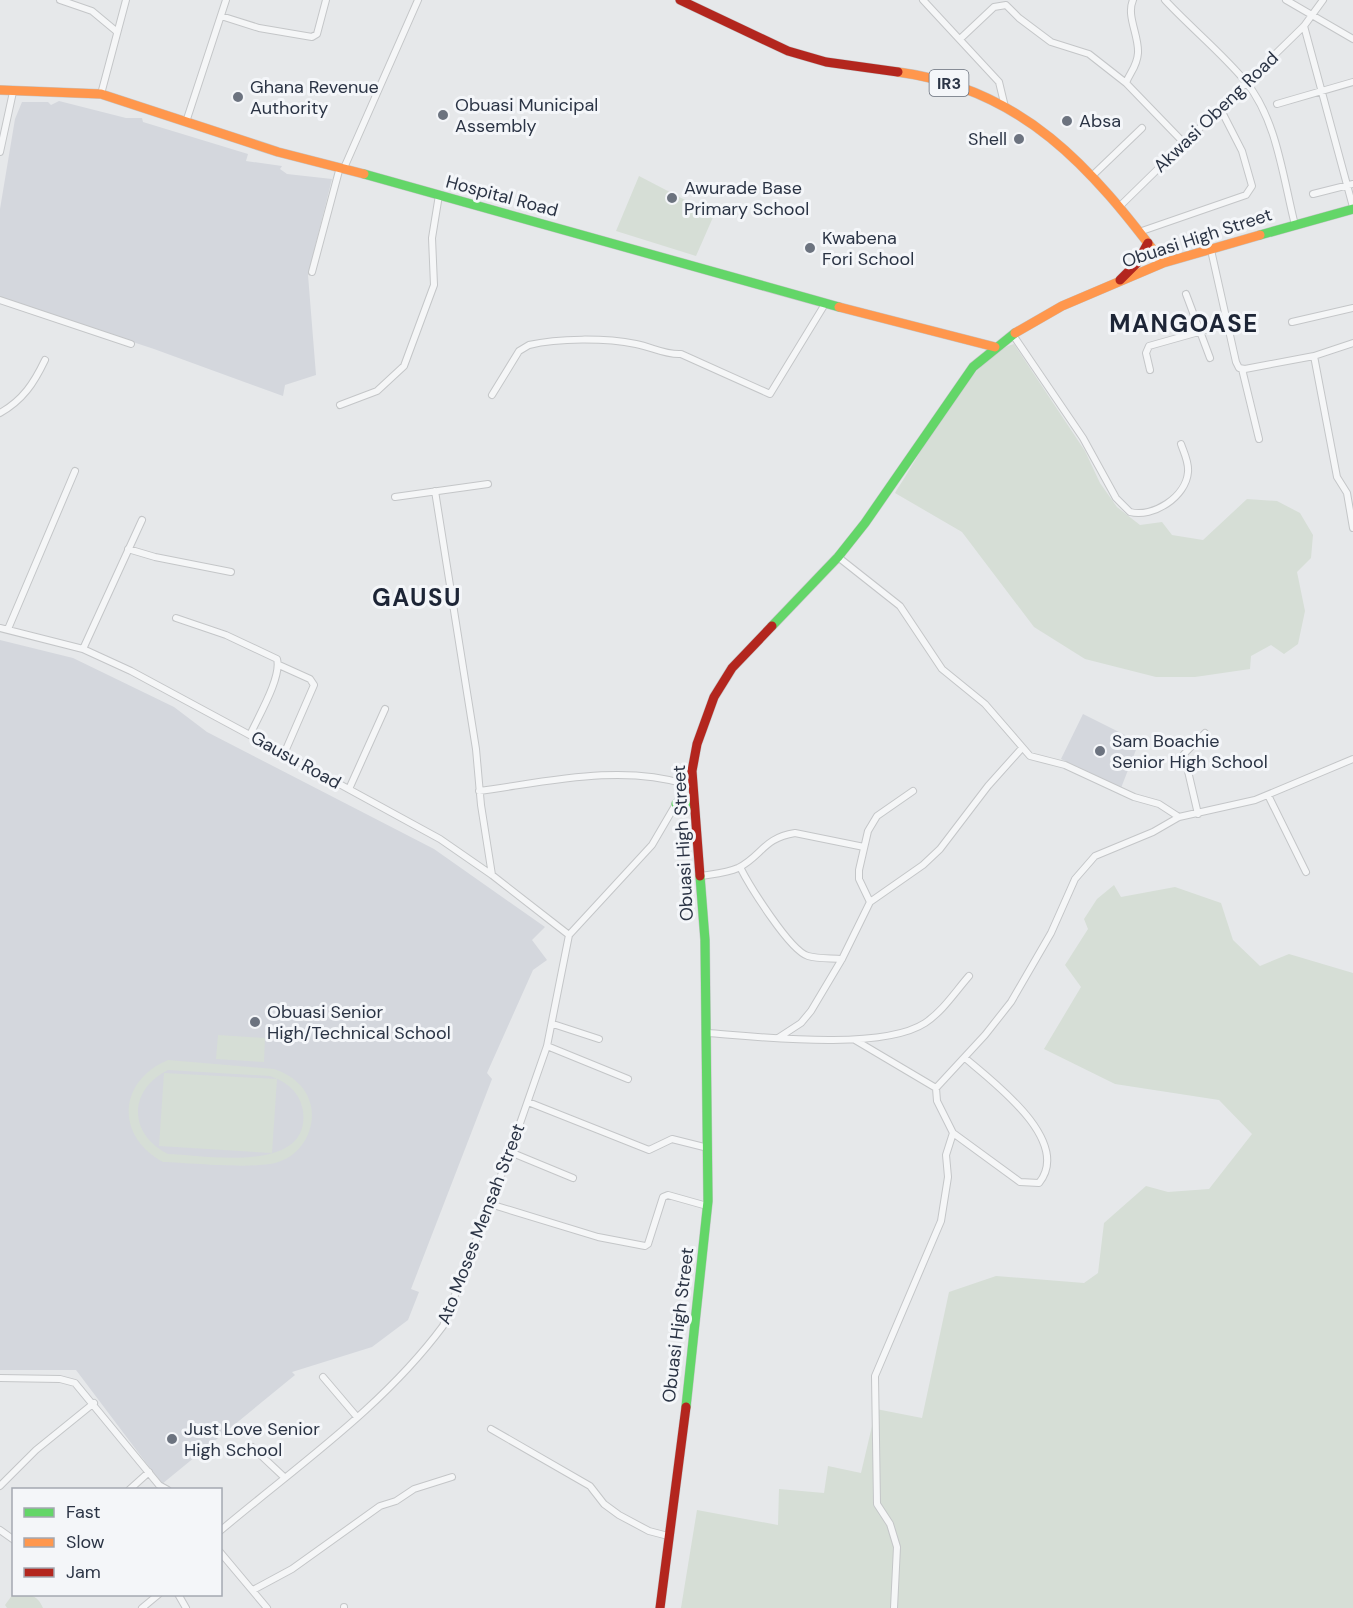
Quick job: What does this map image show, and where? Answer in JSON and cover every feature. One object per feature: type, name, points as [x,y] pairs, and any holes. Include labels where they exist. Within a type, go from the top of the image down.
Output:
[{"type":"street","points":[[60,0],[92,11],[116,31]]},
{"type":"street","points":[[101,94],[126,0]]},
{"type":"street","points":[[186,122],[226,0]]},
{"type":"street","points":[[221,16],[259,27],[312,37],[317,34],[326,0]]},
{"type":"street","points":[[312,272],[342,168],[418,0]]},
{"type":"street","name":"IR3","points":[[680,0],[785,51],[824,61],[892,70],[978,92],[1020,115],[1062,147],[1119,207],[1163,263]]},
{"type":"street","points":[[923,0],[999,82],[1005,108]]},
{"type":"street","points":[[1126,83],[1136,66],[1138,50],[1131,15],[1133,0]]},
{"type":"street","points":[[1165,0],[1246,82],[1270,126],[1295,225]]},
{"type":"street","points":[[1287,0],[1353,39]]},
{"type":"street","name":"Akwasi Obeng Road","points":[[1119,207],[1304,26],[1323,0]]},
{"type":"street","points":[[960,39],[994,7],[1006,5],[1051,42],[1089,54],[1126,83],[1184,143]]},
{"type":"street","points":[[1304,26],[1350,184],[1353,208]]},
{"type":"street","points":[[1277,104],[1353,82]]},
{"type":"street","name":"Hospital Road","points":[[0,90],[101,94],[278,152],[825,304],[995,347]]},
{"type":"street","points":[[0,152],[13,92]]},
{"type":"street","points":[[1139,232],[1246,195],[1250,191],[1252,186],[1242,151],[1220,108]]},
{"type":"street","points":[[1092,176],[1142,128]]},
{"type":"street","points":[[1313,194],[1350,184]]},
{"type":"street","points":[[340,405],[377,391],[404,366],[434,285],[432,238],[439,195]]},
{"type":"street","name":"Obuasi High Street","points":[[660,1608],[688,1390],[707,1206],[708,1033],[701,876],[692,771],[706,715],[723,682],[769,627],[838,556],[887,492],[962,379],[995,347],[1062,307],[1163,263],[1353,208]]},
{"type":"street","points":[[1120,280],[1137,263],[1148,243]]},
{"type":"street","points":[[1211,250],[1236,362],[1242,369],[1259,439]]},
{"type":"street","points":[[1186,294],[1210,358]]},
{"type":"street","points":[[0,300],[131,344]]},
{"type":"street","points":[[492,395],[519,351],[529,345],[598,340],[635,344],[671,355],[681,354],[770,394],[825,304]]},
{"type":"street","points":[[1292,322],[1353,308]]},
{"type":"street","points":[[1150,370],[1146,353],[1149,346],[1227,324]]},
{"type":"street","points":[[1013,335],[1083,438],[1116,498],[1125,509],[1136,514],[1149,512],[1161,507],[1184,487],[1188,466],[1181,444]]},
{"type":"street","points":[[1242,369],[1314,356],[1353,343]]},
{"type":"street","points":[[1314,356],[1337,477],[1347,493],[1353,528]]},
{"type":"street","points":[[0,413],[16,403],[34,383],[45,360]]},
{"type":"street","points":[[8,629],[75,471]]},
{"type":"street","points":[[395,497],[488,484]]},
{"type":"street","points":[[435,491],[476,749],[479,791],[492,874]]},
{"type":"street","points":[[83,649],[142,520]]},
{"type":"street","points":[[128,549],[154,557],[231,572]]},
{"type":"street","points":[[838,556],[900,606],[942,669],[985,704],[1030,756],[1065,765],[1134,797],[1159,804],[1179,817]]},
{"type":"street","points":[[176,618],[226,635],[272,655],[279,665],[310,679],[314,684],[284,754]]},
{"type":"street","name":"Gausu Road","points":[[0,628],[83,649],[131,671],[250,735],[440,839],[492,874],[569,935]]},
{"type":"street","points":[[250,735],[279,665]]},
{"type":"street","points":[[349,789],[385,709]]},
{"type":"street","points":[[1198,814],[1185,754],[1205,733]]},
{"type":"street","points":[[778,1038],[801,1023],[842,959],[870,902],[923,865],[940,849],[1022,748]]},
{"type":"street","points":[[965,1058],[1004,1092],[1035,1125],[1046,1156],[1045,1176],[1039,1183],[1020,1182],[953,1133],[937,1101],[936,1088],[986,1035],[1025,982],[1051,933],[1075,879],[1095,856],[1153,832],[1179,817],[1268,795],[1353,759]]},
{"type":"street","points":[[569,935],[643,857],[676,804],[692,771]]},
{"type":"street","points":[[479,791],[573,779],[637,775],[657,776],[686,784]]},
{"type":"street","points":[[870,902],[860,879],[859,870],[871,824],[878,816],[913,791]]},
{"type":"street","points":[[1268,795],[1306,872]]},
{"type":"street","points":[[676,804],[694,806]]},
{"type":"street","points":[[701,876],[740,867],[774,838],[795,833],[864,847]]},
{"type":"street","points":[[740,867],[752,890],[794,946],[807,956],[842,959]]},
{"type":"street","name":"Ato Moses Mensah Street","points":[[222,1529],[340,1434],[426,1350],[443,1326],[510,1152],[547,1046],[569,935]]},
{"type":"street","points":[[708,1033],[855,1040],[909,1030],[924,1024],[969,976]]},
{"type":"street","points":[[553,1024],[599,1039]]},
{"type":"street","points":[[855,1040],[936,1088]]},
{"type":"street","points":[[547,1046],[628,1079]]},
{"type":"street","points":[[528,1102],[649,1150],[672,1139],[708,1148]]},
{"type":"street","points":[[894,1608],[897,1546],[890,1524],[877,1504],[875,1376],[940,1221],[948,1177],[946,1155],[953,1133]]},
{"type":"street","points":[[510,1152],[573,1178]]},
{"type":"street","points":[[490,1204],[598,1237],[645,1246],[648,1244],[663,1197],[668,1195],[707,1206]]},
{"type":"street","points":[[0,1377],[60,1379],[75,1383],[159,1485],[164,1488]]},
{"type":"street","points":[[322,1377],[357,1417]]},
{"type":"street","points":[[0,1486],[36,1449],[93,1403]]},
{"type":"street","points":[[491,1429],[590,1486],[604,1504],[620,1515],[649,1531],[668,1536]]},
{"type":"street","points":[[252,1447],[284,1477]]},
{"type":"street","points":[[131,1488],[149,1472]]},
{"type":"street","points":[[253,1590],[292,1569],[380,1506],[396,1501],[414,1489],[452,1477]]},
{"type":"street","points":[[0,1541],[2,1532]]},
{"type":"street","points":[[222,1554],[267,1608]]},
{"type":"street","points":[[142,1608],[157,1596]]},
{"type":"shaded area","points":[[59,101],[126,118],[142,118],[143,122],[248,154],[246,161],[282,166],[280,169],[287,174],[332,179],[308,275],[316,375],[285,385],[283,396],[154,349],[0,298],[0,209],[15,119],[22,102],[48,102],[51,105]]},
{"type":"shaded area","points":[[639,176],[714,215],[696,256],[616,231]]},
{"type":"shaded area","points":[[1014,344],[1085,451],[1100,483],[1117,507],[1140,525],[1162,522],[1172,535],[1203,540],[1247,499],[1277,501],[1300,513],[1313,535],[1311,558],[1297,572],[1305,611],[1298,644],[1284,654],[1271,645],[1251,656],[1250,669],[1195,677],[1156,677],[1085,659],[1034,627],[962,532],[895,493],[932,432],[964,386],[998,352]]},
{"type":"shaded area","name":"Obuasi Senior High/Technical School","points":[[0,640],[73,658],[174,707],[207,732],[434,849],[545,927],[532,940],[547,960],[533,970],[487,1073],[492,1079],[411,1289],[419,1292],[408,1320],[372,1347],[292,1372],[295,1375],[162,1484],[76,1370],[0,1370]]},
{"type":"shaded area","name":"Sam Boachie Senior High School","points":[[1083,714],[1139,742],[1121,788],[1061,759]]},
{"type":"shaded area","points":[[1114,885],[1121,897],[1175,887],[1221,903],[1233,940],[1260,966],[1289,954],[1353,973],[1353,1608],[681,1608],[697,1510],[778,1525],[779,1489],[824,1493],[828,1466],[861,1473],[876,1409],[922,1418],[949,1292],[996,1276],[1084,1283],[1098,1273],[1104,1223],[1146,1186],[1168,1192],[1209,1189],[1252,1134],[1219,1100],[1115,1084],[1044,1049],[1081,987],[1065,965],[1088,929],[1084,919],[1097,899]]},
{"type":"shaded area","points":[[218,1035],[265,1038],[264,1062],[216,1059]]},
{"type":"shaded area","points":[[168,1060],[274,1069],[293,1078],[306,1093],[312,1115],[308,1133],[299,1149],[284,1160],[275,1163],[236,1166],[163,1162],[147,1151],[136,1138],[130,1124],[129,1109],[132,1095],[139,1081],[151,1069]],"holes":[[[168,1070],[270,1076],[282,1081],[296,1093],[303,1111],[301,1131],[290,1145],[273,1153],[229,1158],[168,1154],[155,1145],[140,1124],[138,1112],[140,1100],[155,1079]]]},
{"type":"shaded area","points":[[164,1073],[277,1079],[272,1153],[159,1146]]},
{"type":"shaded area","points":[[12,1595],[32,1596],[41,1603],[43,1608],[7,1608],[5,1605]]},
{"type":"traffic: fast","points":[[364,174],[839,307]]},
{"type":"traffic: fast","points":[[1260,235],[1353,209]]},
{"type":"traffic: fast","points":[[772,626],[838,557],[865,523],[973,367],[1015,333]]},
{"type":"traffic: fast","points":[[676,804],[694,806]]},
{"type":"traffic: fast","points":[[686,1407],[708,1201],[705,940],[700,876]]},
{"type":"traffic: slow","points":[[898,72],[942,81],[982,96],[1018,115],[1050,138],[1109,195],[1163,263],[1260,235]]},
{"type":"traffic: slow","points":[[0,90],[101,94],[278,152],[364,174]]},
{"type":"traffic: slow","points":[[1015,333],[1062,306],[1163,263]]},
{"type":"traffic: slow","points":[[839,307],[995,347]]},
{"type":"traffic: jam","points":[[680,0],[788,51],[826,62],[898,72]]},
{"type":"traffic: jam","points":[[1120,280],[1137,263],[1148,243]]},
{"type":"traffic: jam","points":[[700,876],[692,771],[697,744],[714,697],[732,668],[772,626]]},
{"type":"traffic: jam","points":[[660,1608],[686,1407]]},
{"type":"place","name":"Ghana Revenue Authority","points":[[238,97]]},
{"type":"place","name":"Obuasi Municipal Assembly","points":[[443,115]]},
{"type":"place","name":"Absa","points":[[1067,121]]},
{"type":"place","name":"Shell","points":[[1019,139]]},
{"type":"place","name":"Awurade Base Primary School","points":[[672,198]]},
{"type":"place","name":"Kwabena Fori School","points":[[810,248]]},
{"type":"place","name":"Sam Boachie Senior High School","points":[[1100,751]]},
{"type":"place","name":"Obuasi Senior High/Technical School","points":[[255,1022]]},
{"type":"place","name":"Just Love Senior High School","points":[[172,1439]]},
{"type":"district","name":"MANGOASE","points":[[1184,324]]},
{"type":"district","name":"GAUSU","points":[[417,598]]}]
